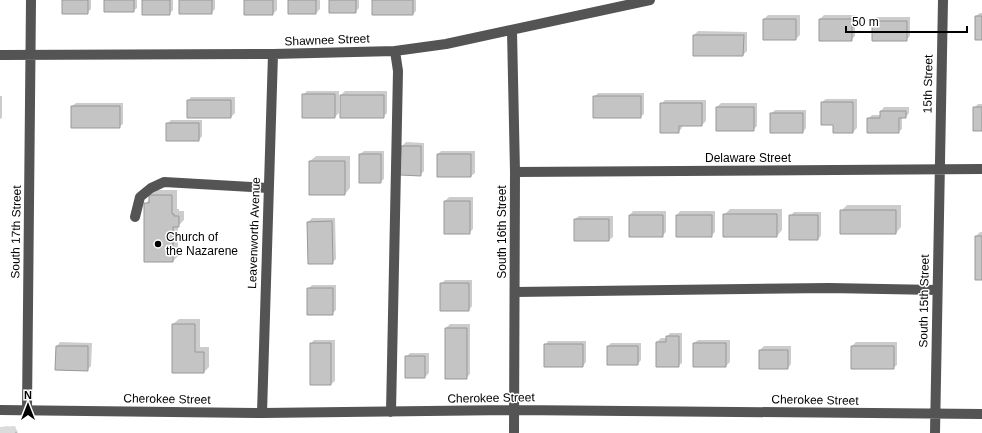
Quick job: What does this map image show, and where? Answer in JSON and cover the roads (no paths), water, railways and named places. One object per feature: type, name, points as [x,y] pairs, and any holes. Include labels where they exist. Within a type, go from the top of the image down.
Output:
[{"type":"street","name":"South 17th Street","points":[[26,410],[31,0]]},
{"type":"street","name":"Shawnee Street","points":[[0,55],[273,54],[395,51],[446,44],[512,31],[595,11],[650,0]]},
{"type":"street","name":"15th Street","points":[[939,169],[943,0]]},
{"type":"street","name":"South 16th Street","points":[[512,31],[515,172],[514,433]]},
{"type":"street","points":[[391,412],[398,71],[395,51]]},
{"type":"street","name":"Leavenworth Avenue","points":[[262,413],[273,54]]},
{"type":"street","name":"South 15th Street","points":[[934,433],[939,169]]},
{"type":"street","name":"Delaware Street","points":[[515,172],[982,169]]},
{"type":"street","points":[[134,217],[140,197],[151,188],[164,182],[269,188]]},
{"type":"street","points":[[514,292],[829,288],[937,290]]},
{"type":"street","name":"Cherokee Street","points":[[0,410],[262,413],[514,410],[935,415],[982,414]]},
{"type":"place","name":"Church of the Nazarene","points":[[158,244]]}]
